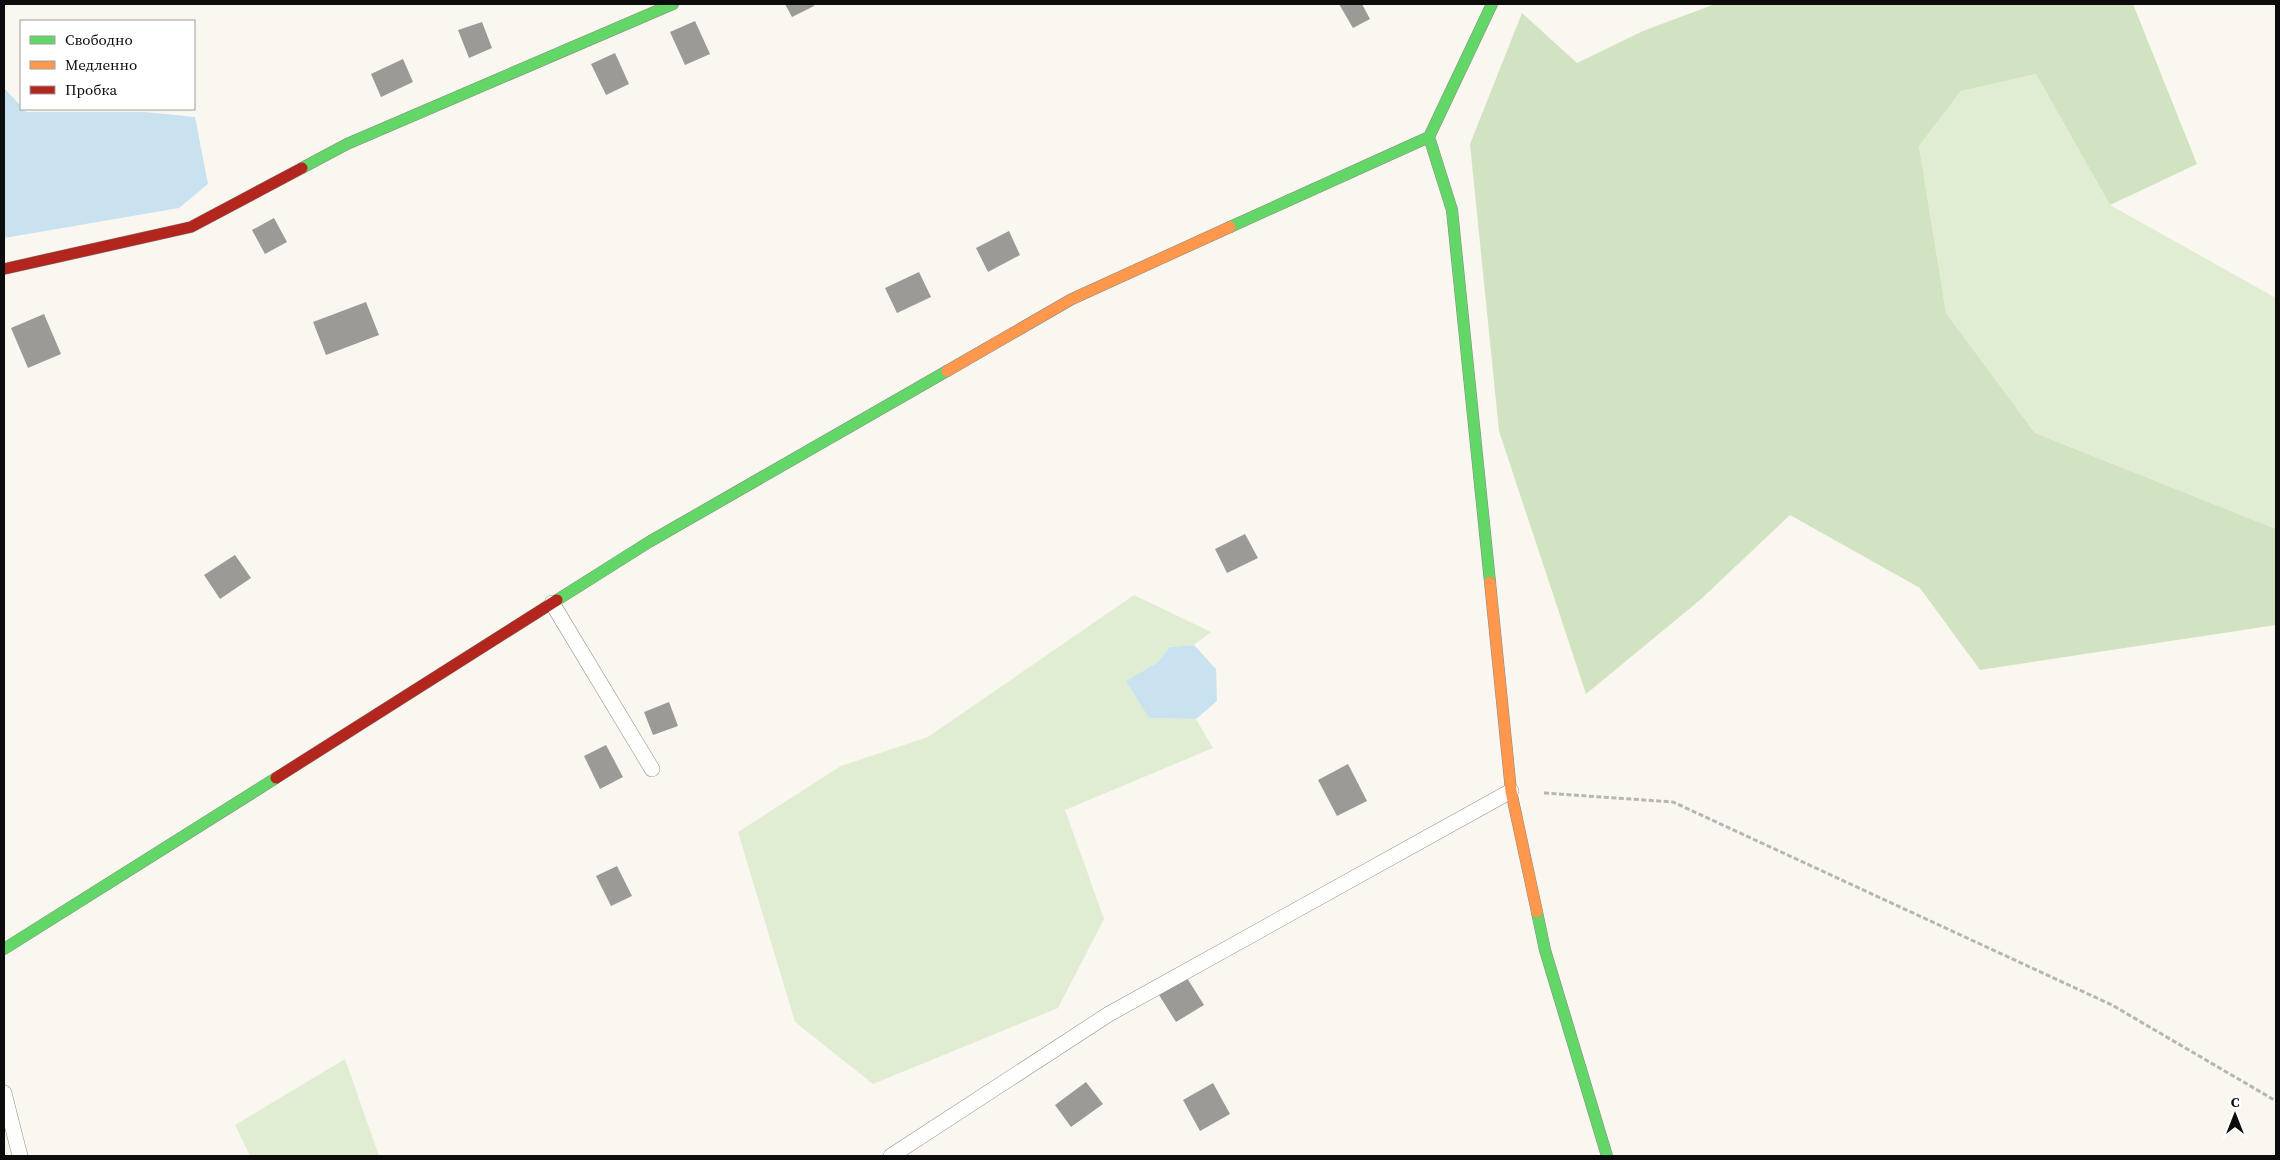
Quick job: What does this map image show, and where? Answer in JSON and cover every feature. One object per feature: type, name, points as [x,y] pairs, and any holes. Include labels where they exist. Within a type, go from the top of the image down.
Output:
[{"type":"street","points":[[4,268],[192,227],[347,144],[673,4]]},
{"type":"street","points":[[4,949],[649,542],[1072,299],[1430,137],[1492,4]]},
{"type":"street","points":[[1430,137],[1452,210],[1511,791],[1545,950],[1607,1156]]},
{"type":"lane","points":[[552,604],[652,768]]},
{"type":"lane","points":[[891,1156],[1109,1014],[1511,791]]},
{"type":"lane","points":[[4,1093],[20,1156]]},
{"type":"path","points":[[1511,791],[1673,802],[2112,1004],[2276,1100]]},
{"type":"green space","points":[[1715,4],[2133,4],[2197,164],[2110,205],[2036,74],[1961,91],[1919,146],[1946,313],[2035,433],[2276,529],[2276,625],[1980,670],[1920,588],[1790,515],[1700,600],[1586,694],[1499,431],[1470,144],[1522,13],[1577,63],[1643,31]]},
{"type":"green space","points":[[2036,74],[2110,205],[2276,298],[2276,529],[2035,433],[1946,313],[1919,146],[1961,91]]},
{"type":"green space","points":[[1134,595],[1211,632],[1194,645],[1170,647],[1157,663],[1127,681],[1149,718],[1196,719],[1213,748],[1065,810],[1104,919],[1058,1008],[873,1084],[795,1022],[738,832],[841,766],[928,737]]},
{"type":"green space","points":[[345,1059],[379,1156],[250,1156],[235,1125]]},
{"type":"water","points":[[4,88],[20,105],[20,110],[27,112],[145,112],[195,117],[208,184],[179,208],[4,238]]},
{"type":"water","points":[[1194,645],[1216,669],[1217,701],[1196,719],[1149,718],[1126,681],[1157,663],[1170,647]]},
{"type":"building","points":[[785,4],[813,4],[814,6],[792,17]]},
{"type":"building","points":[[1339,4],[1362,4],[1370,19],[1353,28]]},
{"type":"building","points":[[695,21],[710,54],[685,65],[670,32]]},
{"type":"building","points":[[482,22],[492,48],[469,58],[458,30]]},
{"type":"building","points":[[615,53],[629,84],[606,95],[591,64]]},
{"type":"building","points":[[403,59],[413,82],[381,97],[371,74]]},
{"type":"building","points":[[274,218],[287,242],[265,254],[252,230]]},
{"type":"building","points":[[1009,231],[1020,255],[988,272],[976,248]]},
{"type":"building","points":[[919,272],[931,297],[897,313],[885,288]]},
{"type":"building","points":[[366,302],[379,335],[326,355],[313,322]]},
{"type":"building","points":[[44,314],[61,354],[28,368],[11,328]]},
{"type":"building","points":[[1245,534],[1258,558],[1227,573],[1215,549]]},
{"type":"building","points":[[235,555],[251,578],[220,599],[204,575]]},
{"type":"building","points":[[669,702],[678,726],[653,735],[644,712]]},
{"type":"building","points":[[606,745],[623,777],[600,789],[584,756]]},
{"type":"building","points":[[1348,764],[1367,801],[1337,816],[1318,780]]},
{"type":"building","points":[[617,866],[632,896],[611,906],[596,876]]},
{"type":"building","points":[[1187,978],[1204,1005],[1176,1022],[1159,995]]},
{"type":"building","points":[[1086,1082],[1103,1104],[1071,1127],[1055,1105]]},
{"type":"building","points":[[1213,1083],[1230,1114],[1200,1131],[1183,1100]]},
{"type":"traffic: fast","points":[[302,168],[347,144],[673,4]]},
{"type":"traffic: fast","points":[[1230,227],[1429,137],[1492,4]]},
{"type":"traffic: fast","points":[[1429,137],[1452,210],[1490,582]]},
{"type":"traffic: fast","points":[[557,600],[649,542],[947,371]]},
{"type":"traffic: fast","points":[[4,949],[276,778]]},
{"type":"traffic: fast","points":[[1537,912],[1545,950],[1607,1156]]},
{"type":"traffic: slow","points":[[947,371],[1072,299],[1230,227]]},
{"type":"traffic: slow","points":[[1490,582],[1511,791],[1537,912]]},
{"type":"traffic: jam","points":[[4,269],[191,227],[302,168]]},
{"type":"traffic: jam","points":[[276,778],[557,600]]}]
